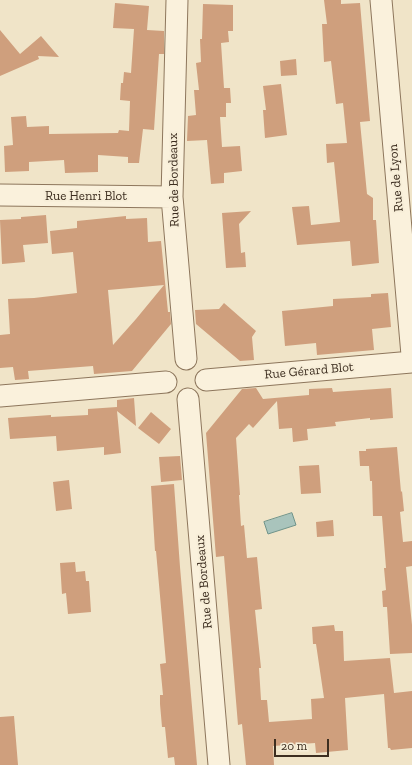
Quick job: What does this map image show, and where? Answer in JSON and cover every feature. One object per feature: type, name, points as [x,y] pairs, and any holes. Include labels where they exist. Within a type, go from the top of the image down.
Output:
[{"type":"street","name":"Rue de Bordeaux","points":[[177,0],[172,197],[186,359]]},
{"type":"street","name":"Rue de Lyon","points":[[380,0],[412,355]]},
{"type":"street","name":"Rue Henri Blot","points":[[0,196],[172,197]]},
{"type":"street","points":[[186,359],[198,363],[202,368],[206,380],[205,386],[199,395],[188,399],[182,399],[172,393],[166,382],[167,375],[173,364],[186,359]]},
{"type":"street","name":"Rue Gérard Blot","points":[[206,380],[412,362]]},
{"type":"street","points":[[0,396],[166,382]]},
{"type":"street","name":"Rue de Bordeaux","points":[[188,399],[219,765]]},
{"type":"water","points":[[292,513],[296,525],[268,534],[264,522]]},
{"type":"building","points":[[324,0],[341,0],[341,4],[360,3],[370,121],[360,122],[367,194],[373,198],[373,220],[376,220],[379,263],[352,266],[350,241],[297,245],[292,207],[309,206],[311,225],[340,222],[334,162],[327,163],[326,144],[347,143],[343,103],[336,104],[331,61],[324,62],[322,24],[327,24]]},
{"type":"building","points":[[115,3],[149,6],[147,30],[164,31],[164,54],[159,54],[154,130],[143,129],[139,163],[128,163],[128,157],[98,155],[98,172],[65,173],[64,160],[29,162],[29,171],[5,172],[4,146],[13,145],[11,117],[26,116],[27,127],[49,126],[49,134],[118,133],[119,130],[129,131],[130,101],[120,100],[121,83],[123,83],[124,72],[131,73],[134,29],[113,28]]},
{"type":"building","points":[[203,4],[233,5],[233,31],[228,31],[229,42],[221,43],[224,88],[230,88],[231,103],[226,103],[226,117],[220,117],[222,147],[240,146],[242,171],[224,173],[224,183],[211,184],[207,140],[187,141],[188,116],[196,115],[194,90],[199,90],[196,63],[201,62],[200,39],[202,39]]},
{"type":"building","points":[[0,30],[20,54],[41,36],[59,57],[38,56],[39,59],[0,76]]},
{"type":"building","points":[[296,59],[297,75],[281,76],[280,61]]},
{"type":"building","points":[[281,84],[287,135],[265,138],[263,110],[266,110],[263,86]]},
{"type":"building","points":[[251,211],[239,224],[241,253],[245,252],[246,267],[226,268],[222,213]]},
{"type":"building","points":[[46,215],[48,243],[23,245],[25,262],[2,264],[0,220],[21,219],[21,217]]},
{"type":"building","points":[[126,216],[126,219],[147,218],[148,242],[161,241],[168,312],[170,312],[171,324],[132,371],[94,374],[93,366],[28,371],[29,379],[15,380],[13,367],[0,368],[0,335],[10,334],[8,299],[34,298],[77,293],[73,252],[52,254],[50,231],[77,228],[77,221]],"holes":[[[164,285],[113,345],[108,290]]]},
{"type":"building","points":[[388,293],[391,327],[372,329],[374,350],[317,355],[316,343],[285,346],[282,311],[333,306],[333,299],[371,297],[371,294]]},
{"type":"building","points":[[224,303],[256,331],[252,337],[254,360],[240,361],[196,324],[195,310],[219,309]]},
{"type":"building","points":[[256,388],[263,399],[309,395],[309,389],[332,388],[333,392],[391,388],[393,418],[370,420],[370,418],[335,422],[336,426],[307,429],[308,440],[293,442],[292,428],[279,429],[277,401],[253,428],[249,424],[236,438],[239,495],[241,526],[244,525],[247,558],[257,557],[262,609],[255,610],[261,668],[259,668],[261,700],[267,700],[269,722],[312,719],[311,699],[324,698],[316,644],[313,644],[312,627],[334,625],[335,631],[343,631],[344,661],[390,658],[394,693],[412,691],[412,748],[391,750],[388,748],[384,694],[345,698],[348,750],[316,753],[315,743],[273,746],[274,765],[246,765],[242,724],[238,725],[224,556],[216,557],[206,433],[242,389]]},
{"type":"building","points":[[134,398],[136,426],[117,411],[121,453],[104,455],[104,447],[57,451],[56,436],[10,439],[8,418],[51,415],[51,417],[88,415],[88,409],[117,407],[117,400]]},
{"type":"building","points":[[151,412],[171,429],[159,444],[138,428]]},
{"type":"building","points":[[397,447],[404,511],[400,512],[403,542],[412,541],[412,566],[406,567],[412,625],[412,653],[390,654],[387,607],[383,607],[382,591],[386,590],[384,568],[386,568],[382,516],[373,516],[372,481],[370,481],[369,466],[360,466],[359,451],[366,451],[366,449]]},
{"type":"building","points":[[180,456],[182,480],[161,482],[159,457]]},
{"type":"building","points":[[319,465],[321,493],[301,494],[299,466]]},
{"type":"building","points":[[69,480],[72,509],[56,511],[53,482]]},
{"type":"building","points":[[174,484],[197,765],[175,765],[174,757],[168,758],[165,727],[162,727],[160,704],[160,695],[163,695],[160,664],[166,663],[155,551],[151,486]]},
{"type":"building","points":[[333,520],[334,536],[317,537],[316,522]]},
{"type":"building","points":[[75,562],[76,572],[85,571],[86,581],[89,581],[91,612],[68,614],[66,593],[62,594],[60,563]]},
{"type":"building","points":[[14,716],[18,765],[0,765],[0,717]]}]
